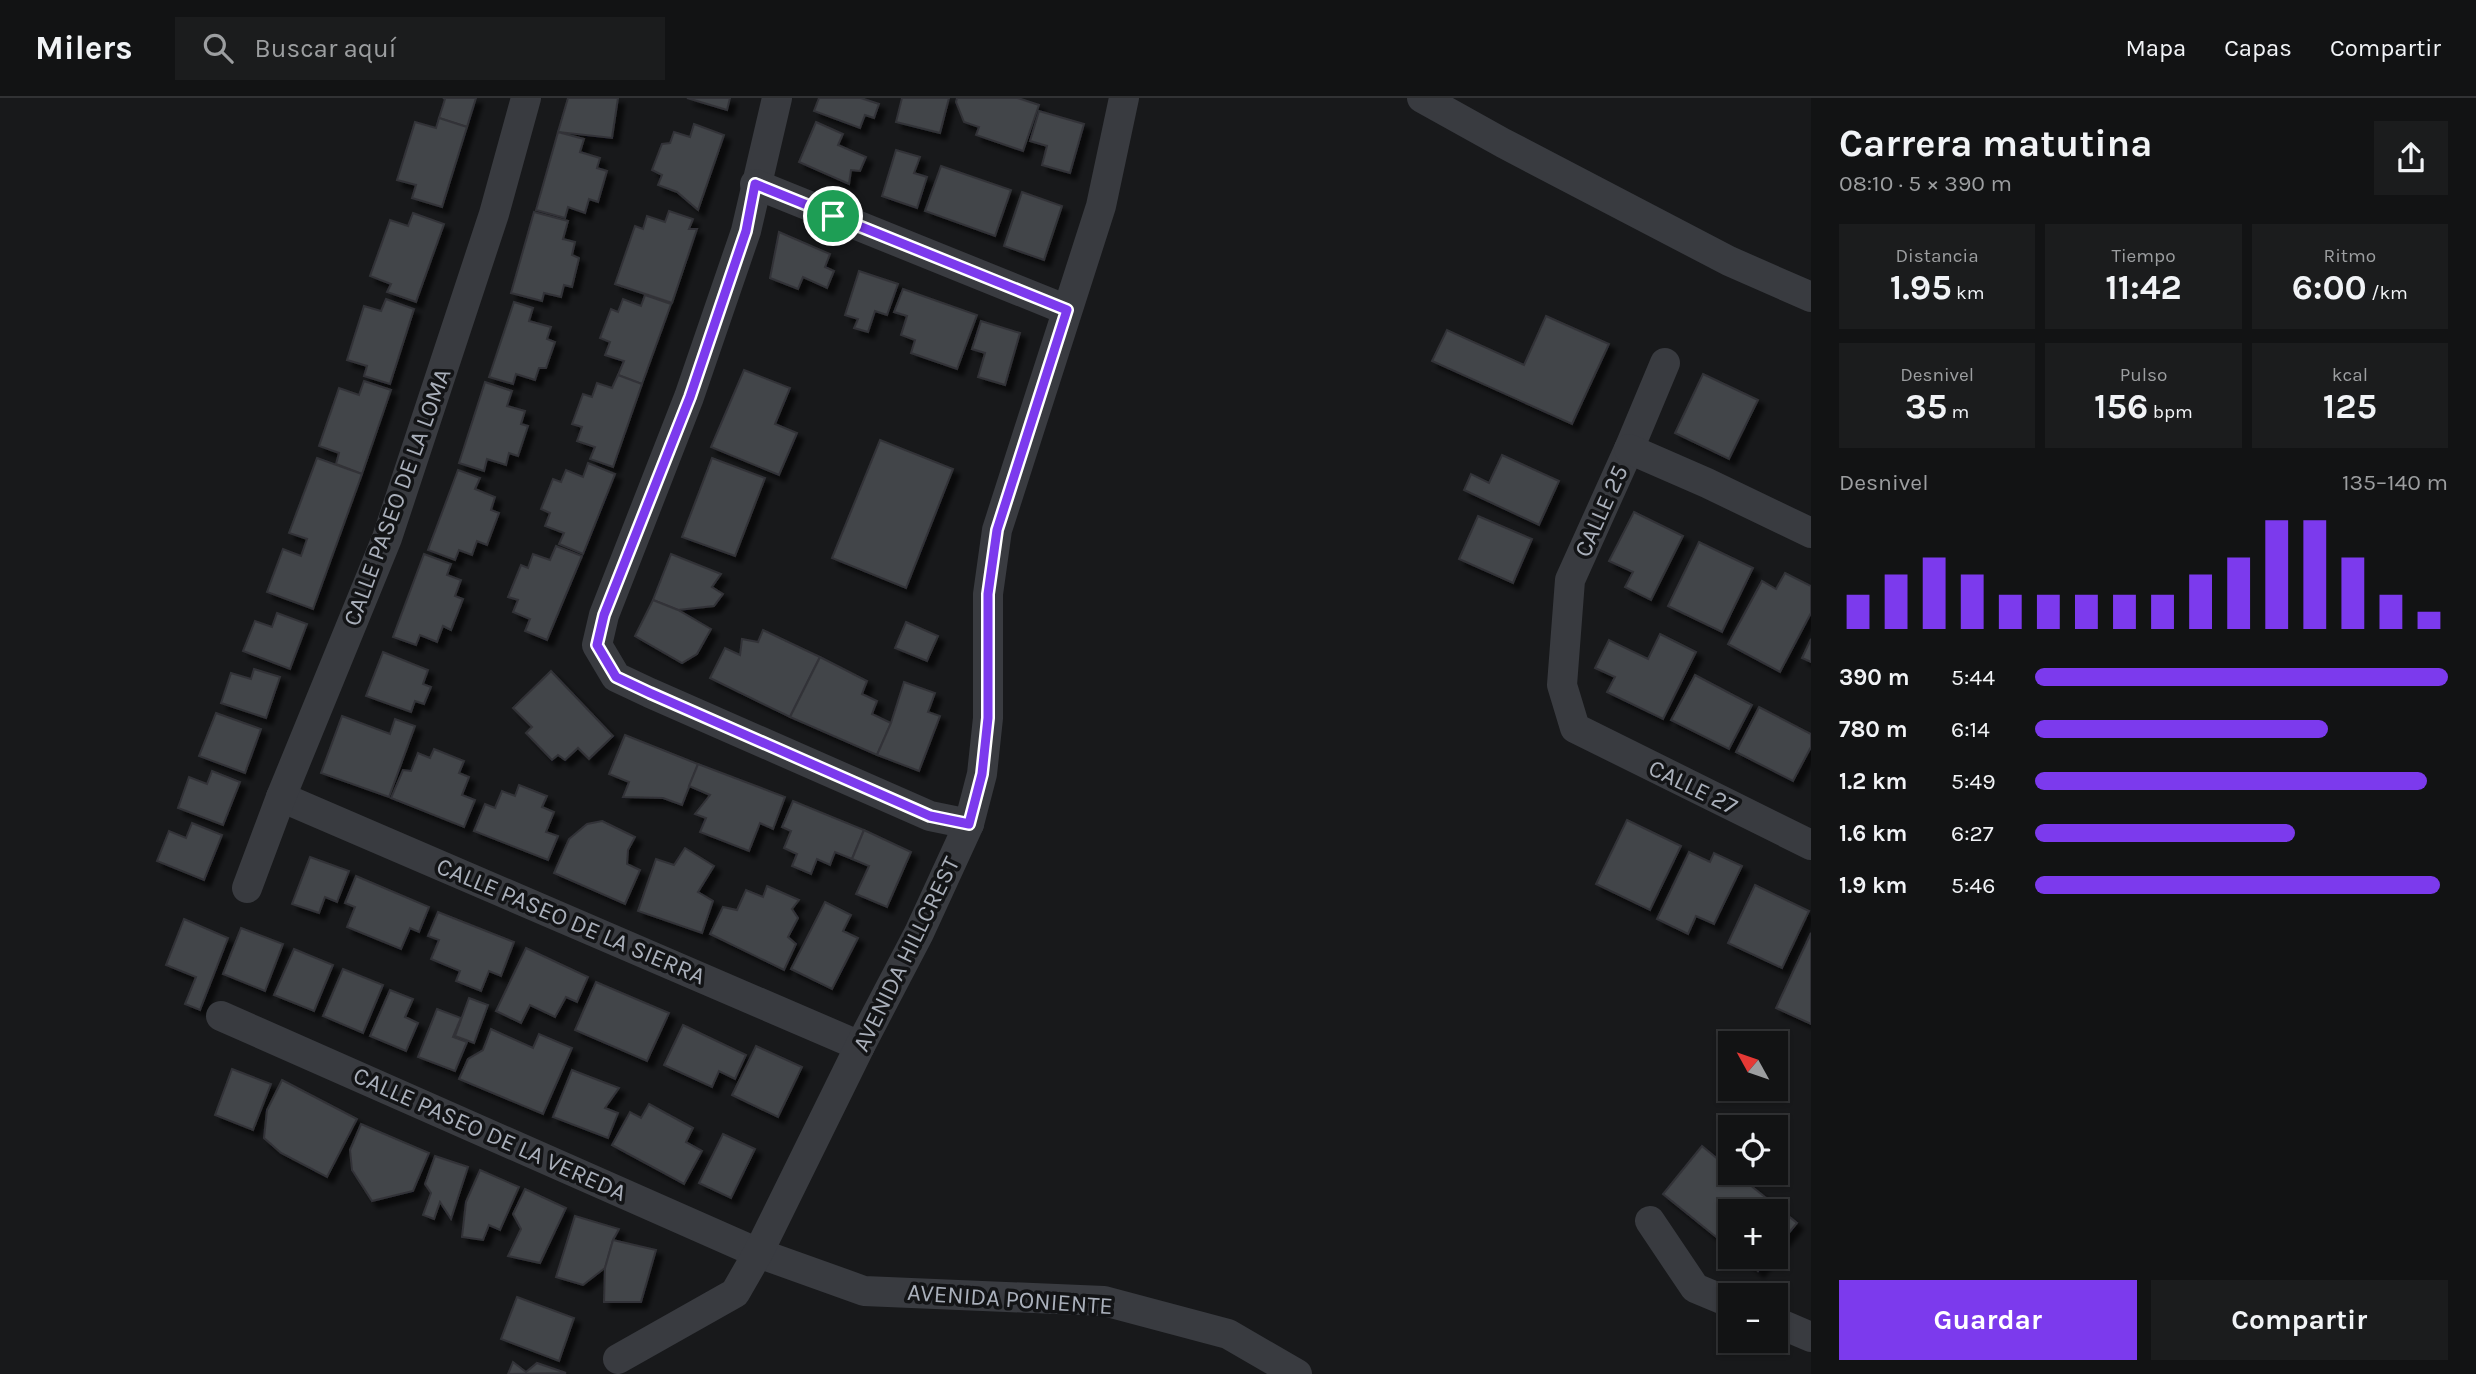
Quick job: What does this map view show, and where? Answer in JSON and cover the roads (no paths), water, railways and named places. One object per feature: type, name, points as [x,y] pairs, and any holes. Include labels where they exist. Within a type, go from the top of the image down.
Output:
[{"type":"street","name":"CALLE PASEO DE LA LOMA","points":[[247,888],[281,797],[387,538],[494,214],[526,98]]},
{"type":"street","points":[[777,98],[746,231],[690,397],[604,615],[597,645],[616,677],[930,816],[969,824]]},
{"type":"street","name":"AVENIDA HILLCREST","points":[[618,1359],[735,1293],[758,1253],[919,933],[969,824],[982,774],[987,729],[988,594],[997,530],[1101,206],[1124,98]]},
{"type":"street","points":[[1423,98],[1728,261],[1811,297]]},
{"type":"street","points":[[755,184],[1067,310]]},
{"type":"street","points":[[1629,449],[1665,363]]},
{"type":"street","name":"CALLE 25","points":[[1575,728],[1562,685],[1570,580],[1629,449],[1811,533]]},
{"type":"street","name":"CALLE 27","points":[[1575,728],[1811,845]]},
{"type":"street","name":"CALLE PASEO DE LA SIERRA","points":[[281,797],[860,1046]]},
{"type":"street","name":"CALLE PASEO DE LA VEREDA","points":[[221,1016],[758,1253]]},
{"type":"street","points":[[1650,1221],[1695,1288],[1718,1298]]},
{"type":"street","name":"AVENIDA PONIENTE","points":[[758,1253],[864,1290],[1104,1301],[1228,1334],[1297,1374]]},
{"type":"street","points":[[1788,1327],[1811,1337]]}]
